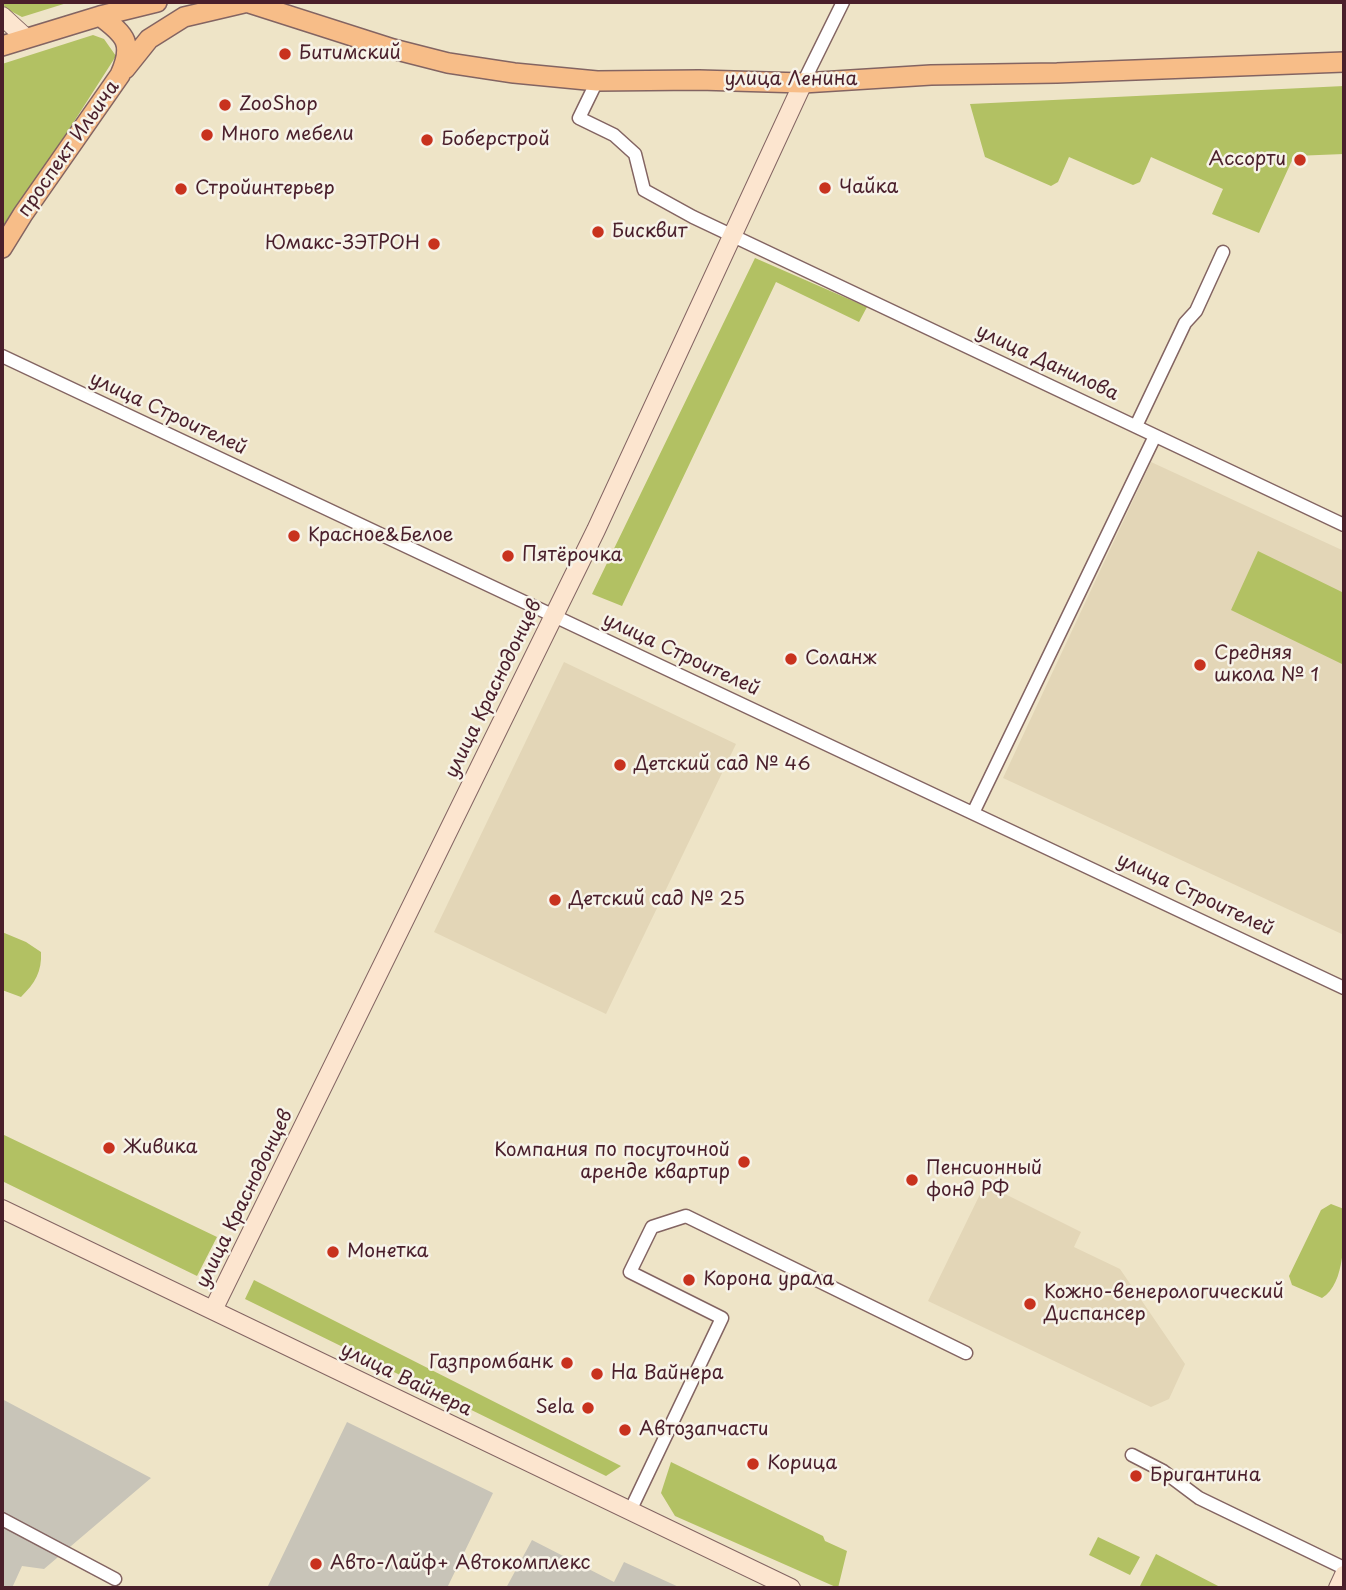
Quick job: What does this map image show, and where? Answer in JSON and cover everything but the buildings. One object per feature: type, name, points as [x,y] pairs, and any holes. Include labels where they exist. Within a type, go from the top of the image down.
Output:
[{"type":"main road","points":[[2,46],[157,2]]},
{"type":"main road","name":"улица Ленина","points":[[120,75],[149,39],[163,29],[191,15],[247,2],[393,49],[448,63],[597,81],[803,83],[931,75],[1344,62]]},
{"type":"main road","name":"проспект Ильича","points":[[2,248],[120,75],[128,57],[123,36],[100,16]]},
{"type":"street","points":[[803,83],[843,2]]},
{"type":"street","points":[[2,16],[26,38]]},
{"type":"street","name":"улица Данилова","points":[[597,81],[579,118],[614,135],[635,154],[644,190],[732,235],[1344,525]]},
{"type":"street","name":"улица Краснодонцев","points":[[213,1310],[553,617],[803,83]]},
{"type":"street","points":[[1136,426],[1185,323],[1196,311],[1223,252]]},
{"type":"street","name":"улица Строителей","points":[[2,356],[1344,988]]},
{"type":"street","points":[[973,813],[1155,436]]},
{"type":"street","name":"улица Вайнера","points":[[2,1209],[791,1588]]},
{"type":"street","points":[[629,1511],[722,1318],[630,1272],[652,1227],[686,1216],[966,1353]]},
{"type":"street","points":[[1132,1455],[1163,1471],[1199,1498],[1344,1568]]},
{"type":"street","points":[[2,1519],[115,1578]]},
{"type":"street","points":[[1338,1588],[1344,1575]]},
{"type":"shaded area","name":"Средняя школа № 1","points":[[1151,462],[1344,551],[1344,935],[1003,778]]},
{"type":"shaded area","points":[[564,662],[736,744],[606,1014],[434,932]]},
{"type":"shaded area","points":[[985,1184],[1081,1232],[1074,1247],[1120,1269],[1185,1364],[1169,1399],[1151,1407],[928,1301]]},
{"type":"shaded area","points":[[2,1399],[151,1478],[44,1569],[22,1566],[12,1588],[2,1588]]},
{"type":"shaded area","points":[[347,1422],[493,1493],[447,1588],[267,1588]]},
{"type":"shaded area","points":[[532,1540],[614,1582],[624,1562],[681,1588],[506,1588]]},
{"type":"green space","points":[[3,2],[70,2],[22,17],[5,8]]},
{"type":"green space","points":[[93,35],[104,39],[116,56],[2,234],[2,64]]},
{"type":"green space","points":[[1344,86],[1344,154],[1294,156],[1259,233],[1212,214],[1223,189],[1151,157],[1140,182],[1133,185],[1069,157],[1058,182],[1051,186],[985,157],[970,104]]},
{"type":"green space","points":[[755,258],[867,307],[859,322],[776,282],[622,606],[592,594]]},
{"type":"green space","points":[[1258,551],[1344,593],[1344,665],[1231,610]]},
{"type":"green space","points":[[2,932],[41,952],[37,977],[21,997],[2,990]]},
{"type":"green space","points":[[2,1134],[217,1237],[197,1276],[2,1181]]},
{"type":"green space","points":[[1331,1204],[1344,1209],[1342,1258],[1336,1282],[1322,1298],[1292,1285],[1289,1276],[1321,1210]]},
{"type":"green space","points":[[254,1280],[621,1466],[606,1476],[245,1299]]},
{"type":"green space","points":[[671,1462],[823,1536],[825,1541],[847,1551],[838,1588],[675,1516],[661,1493]]},
{"type":"green space","points":[[1098,1537],[1140,1557],[1130,1575],[1089,1555]]},
{"type":"green space","points":[[1156,1554],[1222,1588],[1139,1588]]},
{"type":"place","name":"Битимский","points":[[285,54]]},
{"type":"place","name":"ZooShop","points":[[225,105]]},
{"type":"place","name":"Много мебели","points":[[207,135]]},
{"type":"place","name":"Боберстрой","points":[[427,140]]},
{"type":"place","name":"Ассорти","points":[[1300,160]]},
{"type":"place","name":"Чайка","points":[[825,188]]},
{"type":"place","name":"Стройинтерьер","points":[[181,189]]},
{"type":"place","name":"Бисквит","points":[[598,232]]},
{"type":"place","name":"Юмакс-ЗЭТРОН","points":[[434,244]]},
{"type":"place","name":"Красное&Белое","points":[[294,536]]},
{"type":"place","name":"Пятёрочка","points":[[508,556]]},
{"type":"place","name":"Соланж","points":[[791,659]]},
{"type":"place","name":"Средняя школа № 1","points":[[1200,665]]},
{"type":"place","name":"Детский сад № 46","points":[[620,765]]},
{"type":"place","name":"Детский сад № 25","points":[[555,900]]},
{"type":"place","name":"Живика","points":[[109,1148]]},
{"type":"place","name":"Компания по посуточной аренде квартир","points":[[744,1162]]},
{"type":"place","name":"Пенсионный фонд РФ","points":[[912,1180]]},
{"type":"place","name":"Монетка","points":[[333,1252]]},
{"type":"place","name":"Корона урала","points":[[689,1280]]},
{"type":"place","name":"Кожно-венерологический Диспансер","points":[[1030,1304]]},
{"type":"place","name":"Газпромбанк","points":[[567,1363]]},
{"type":"place","name":"На Вайнера","points":[[597,1374]]},
{"type":"place","name":"Sela","points":[[588,1408]]},
{"type":"place","name":"Автозапчасти","points":[[625,1430]]},
{"type":"place","name":"Корица","points":[[753,1464]]},
{"type":"place","name":"Бригантина","points":[[1136,1476]]},
{"type":"place","name":"Авто-Лайф+ Автокомплекс","points":[[316,1564]]}]
